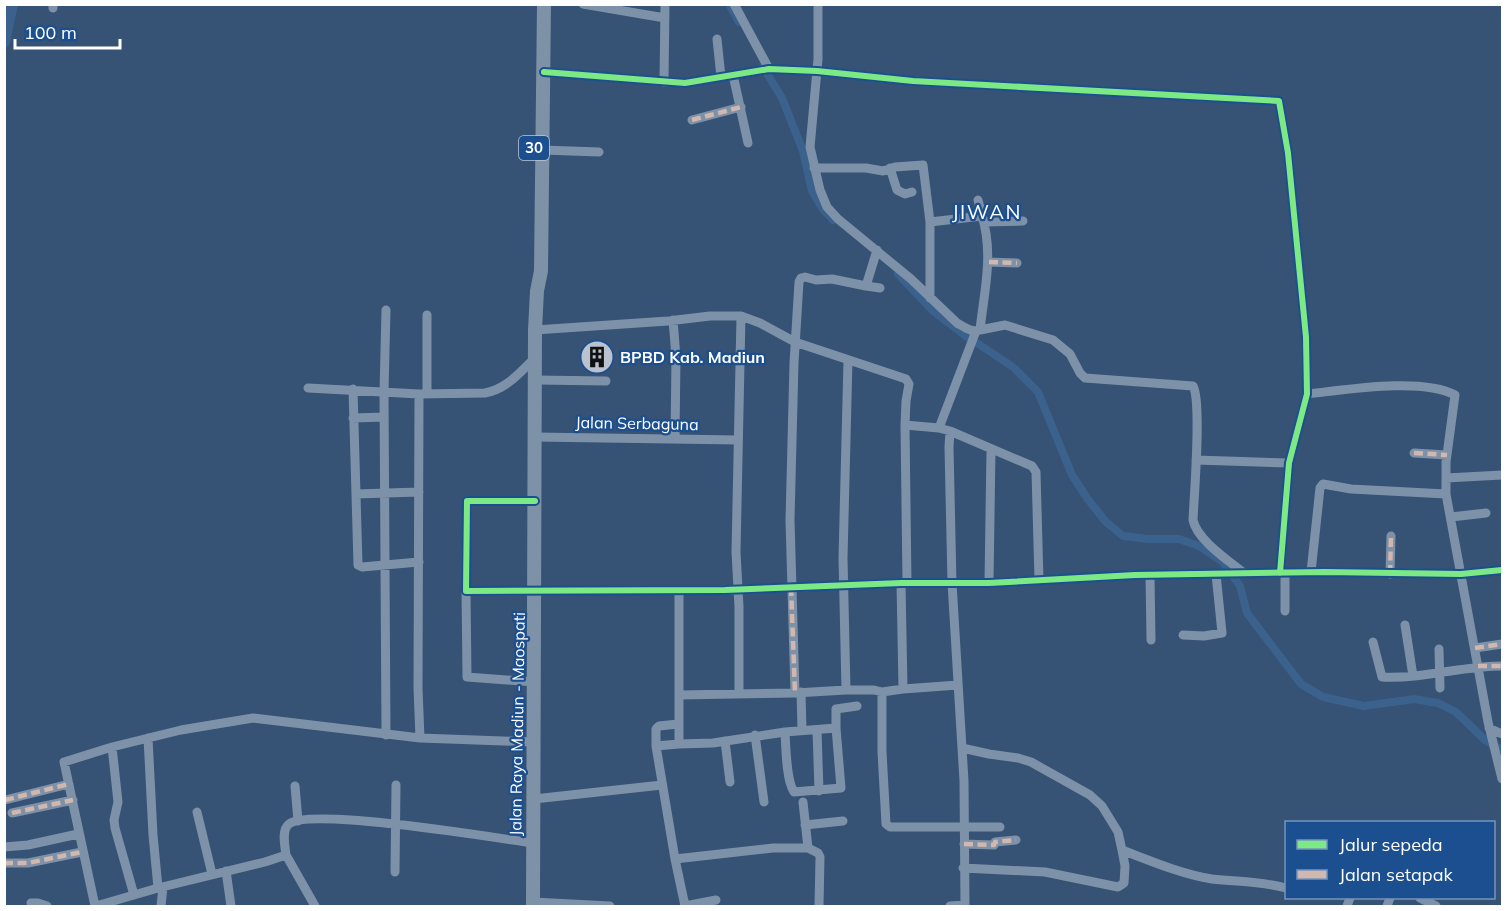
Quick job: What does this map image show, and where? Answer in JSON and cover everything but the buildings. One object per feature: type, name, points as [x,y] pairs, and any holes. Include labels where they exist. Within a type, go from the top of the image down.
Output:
[{"type":"highway","name":"Jalan Raya Madiun - Maospati","points":[[535,4],[538,193]]},
{"type":"highway","name":"Jalan Raya Madiun - Maospati","points":[[533,904],[537,291],[533,271],[543,150],[544,4]]},
{"type":"street","points":[[583,4],[624,8],[665,18]]},
{"type":"street","points":[[664,82],[665,4]]},
{"type":"street","points":[[734,4],[768,69]]},
{"type":"street","points":[[818,4],[817,71],[810,140],[814,168],[827,207],[876,253],[966,328],[978,331],[1005,325],[1053,340],[1070,354],[1085,378],[1193,386],[1196,394],[1196,460],[1192,520],[1196,531],[1239,573]]},
{"type":"street","points":[[717,39],[721,77]]},
{"type":"street","points":[[544,72],[664,82],[695,82],[768,69],[817,71],[913,81],[1279,101],[1287,153],[1306,337],[1307,394],[1289,463],[1283,573],[1284,611]]},
{"type":"street","points":[[733,75],[748,142]]},
{"type":"street","points":[[692,120],[741,107]]},
{"type":"street","points":[[543,150],[599,152]]},
{"type":"street","points":[[814,168],[866,168],[883,171],[919,163],[923,165],[930,222],[930,298]]},
{"type":"street","points":[[890,168],[897,190],[905,194],[912,192]]},
{"type":"street","points":[[939,428],[978,331],[989,262],[988,245],[978,200]]},
{"type":"street","points":[[930,222],[983,219],[1023,221]]},
{"type":"street","points":[[866,286],[876,253]]},
{"type":"street","points":[[989,262],[1017,263]]},
{"type":"street","points":[[802,730],[791,587],[790,520],[799,282],[805,277],[816,280],[832,279],[880,288]]},
{"type":"street","points":[[386,310],[384,392],[386,735]]},
{"type":"street","points":[[420,738],[419,492],[427,315]]},
{"type":"street","points":[[535,330],[710,316],[741,316],[766,326],[795,342],[906,379],[909,384],[905,425],[903,689]]},
{"type":"street","points":[[739,694],[737,588],[741,316]]},
{"type":"street","points":[[673,320],[676,366],[675,438]]},
{"type":"street","points":[[308,388],[423,394],[473,394],[495,391],[506,385],[535,358]]},
{"type":"street","points":[[846,690],[844,449],[848,360]]},
{"type":"street","points":[[536,380],[606,381]]},
{"type":"street","points":[[1307,394],[1401,385],[1454,394],[1456,398],[1450,423],[1446,494],[1491,733],[1503,779]]},
{"type":"street","points":[[352,389],[358,565],[362,567],[419,562]]},
{"type":"street","points":[[353,418],[384,417]]},
{"type":"street","points":[[905,425],[950,431],[1032,466],[1036,472],[1039,580]]},
{"type":"street","points":[[950,431],[952,583],[964,781],[965,906],[950,906]]},
{"type":"street","name":"Jalan Serbaguna","points":[[535,437],[738,440]]},
{"type":"street","points":[[989,583],[991,449]]},
{"type":"street","points":[[1414,453],[1447,455]]},
{"type":"street","points":[[1196,460],[1289,463]]},
{"type":"street","points":[[1446,478],[1503,475]]},
{"type":"street","points":[[1311,572],[1320,488],[1323,484],[1351,489],[1446,494]]},
{"type":"street","points":[[356,494],[419,492]]},
{"type":"street","points":[[534,682],[467,677],[466,591],[467,501],[535,501]]},
{"type":"street","points":[[1450,517],[1486,513]]},
{"type":"street","points":[[1390,574],[1391,536]]},
{"type":"street","points":[[466,591],[679,590],[904,582],[989,583],[1218,573],[1461,574],[1503,570]]},
{"type":"street","points":[[1183,635],[1204,636],[1222,633],[1218,573]]},
{"type":"street","points":[[1150,575],[1151,640]]},
{"type":"street","points":[[679,590],[678,724],[680,744]]},
{"type":"street","points":[[1405,625],[1413,676]]},
{"type":"street","points":[[1373,642],[1381,676],[1413,676],[1478,666],[1503,666]]},
{"type":"street","points":[[1475,648],[1503,644]]},
{"type":"street","points":[[1439,649],[1440,688]]},
{"type":"street","points":[[679,695],[846,690],[882,692],[958,686]]},
{"type":"street","points":[[882,692],[882,752],[886,824],[890,827],[1000,827]]},
{"type":"street","points":[[785,732],[792,791],[841,788],[836,709],[857,706]]},
{"type":"street","points":[[286,855],[95,906],[64,762],[112,747],[181,730],[253,718],[420,738],[533,742]]},
{"type":"street","points":[[678,724],[659,726],[656,729],[656,746],[685,906],[716,900]]},
{"type":"street","points":[[656,746],[725,741],[755,735],[836,728]]},
{"type":"street","points":[[817,730],[819,790]]},
{"type":"street","points":[[1491,733],[1503,734]]},
{"type":"street","points":[[755,735],[764,802]]},
{"type":"street","points":[[148,738],[153,835],[161,906]]},
{"type":"street","points":[[725,741],[730,782]]},
{"type":"street","points":[[112,747],[118,802],[114,820],[115,828],[134,895]]},
{"type":"street","points":[[962,748],[1031,762],[1090,795],[1102,806],[1118,832],[1125,866],[1124,883],[1118,887],[1045,872],[963,868]]},
{"type":"street","points":[[5,800],[69,784]]},
{"type":"street","points":[[395,872],[396,785]]},
{"type":"street","points":[[534,799],[662,785]]},
{"type":"street","points":[[295,786],[298,821]]},
{"type":"street","points":[[12,813],[73,800]]},
{"type":"street","points":[[803,802],[808,848]]},
{"type":"street","points":[[197,812],[212,874]]},
{"type":"street","points":[[312,905],[286,855],[285,830],[291,822],[310,819],[350,819],[532,843]]},
{"type":"street","points":[[805,825],[843,821]]},
{"type":"street","points":[[4,847],[28,845],[78,834]]},
{"type":"street","points":[[964,844],[994,845],[995,842],[1016,840]]},
{"type":"street","points":[[675,859],[773,848],[808,848],[818,853],[820,857],[819,906]]},
{"type":"street","points":[[1122,850],[1212,879],[1259,882],[1285,888]]},
{"type":"street","points":[[4,863],[28,863],[82,852]]},
{"type":"street","points":[[226,871],[231,906]]},
{"type":"street","points":[[31,903],[47,906]]},
{"type":"street","points":[[533,904],[610,906]]},
{"type":"waterway","points":[[4,42],[12,4]]},
{"type":"waterway","points":[[729,4],[739,22]]},
{"type":"waterway","points":[[763,67],[782,98],[803,151],[812,191],[822,208],[833,220]]},
{"type":"waterway","points":[[898,274],[933,311],[970,339]]},
{"type":"waterway","points":[[977,343],[1013,367],[1038,392],[1072,475],[1105,521],[1123,536],[1179,539],[1199,546],[1223,562],[1240,586],[1247,613],[1301,684],[1323,697],[1364,706],[1414,699],[1438,703],[1456,712],[1485,740],[1502,750]]},
{"type":"marked path","points":[[692,120],[741,107]]},
{"type":"marked path","points":[[989,262],[1017,263]]},
{"type":"marked path","points":[[1414,453],[1447,455]]},
{"type":"marked path","points":[[1390,574],[1391,536]]},
{"type":"marked path","points":[[791,587],[795,693]]},
{"type":"marked path","points":[[1475,648],[1502,644]]},
{"type":"marked path","points":[[1478,666],[1502,666]]},
{"type":"marked path","points":[[5,800],[69,784]]},
{"type":"marked path","points":[[12,813],[73,800]]},
{"type":"marked path","points":[[964,844],[994,845],[995,842],[1016,840]]},
{"type":"marked path","points":[[4,863],[28,863],[82,852]]},
{"type":"cycle path","points":[[544,72],[685,83],[769,69],[817,71],[913,81],[1279,101],[1288,153],[1306,337],[1307,394],[1289,463],[1280,573]]},
{"type":"cycle path","points":[[535,501],[467,501],[466,591],[725,590],[901,583],[989,583],[1135,575],[1325,572],[1461,574],[1502,570]]},
{"type":"place","name":"BPBD Kab. Madiun","points":[[597,357]]},
{"type":"district","name":"JIWAN","points":[[987,212]]}]
